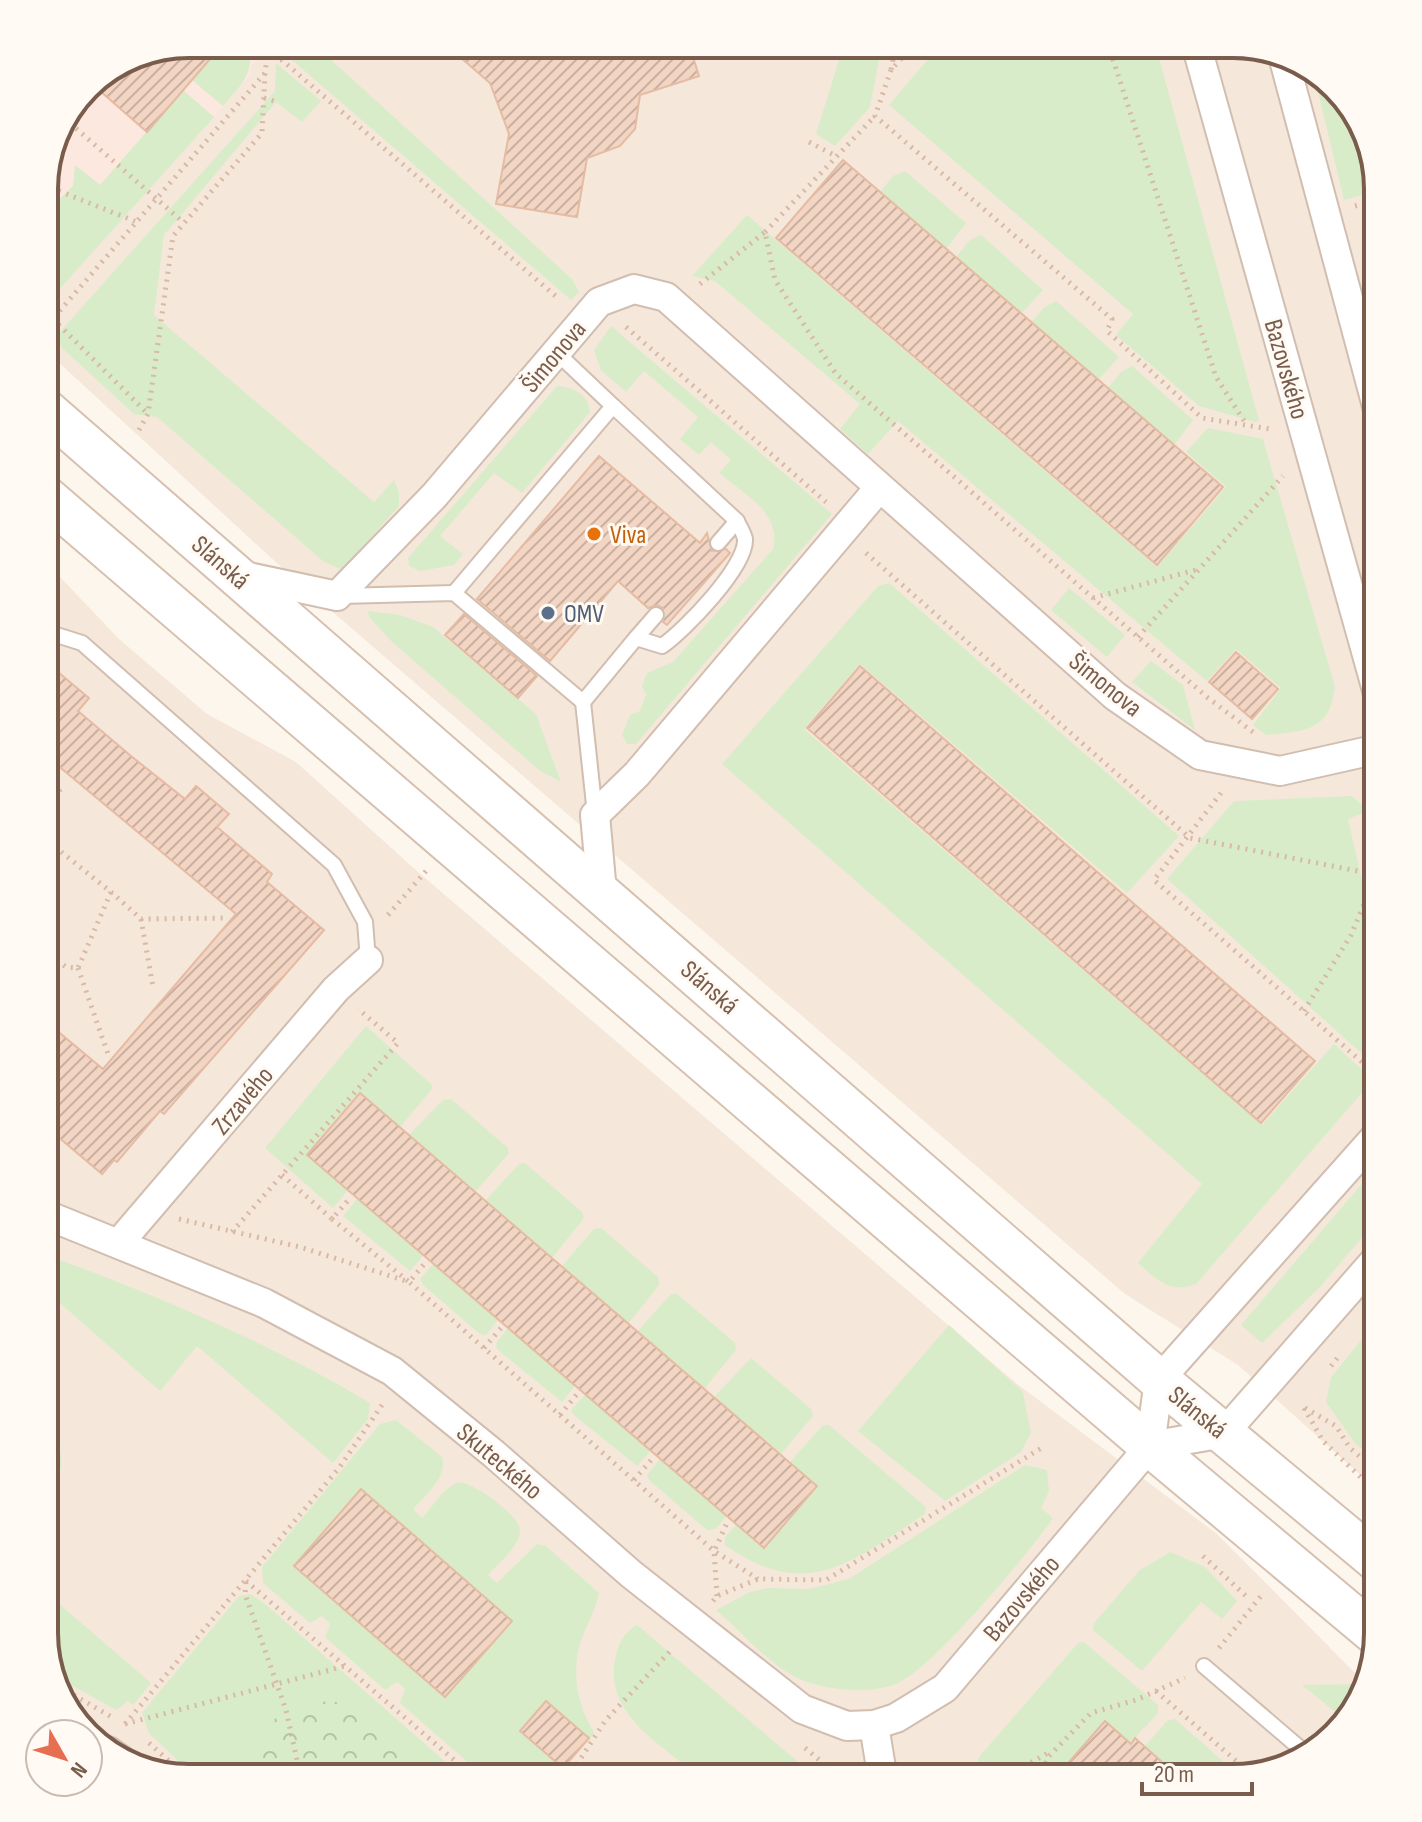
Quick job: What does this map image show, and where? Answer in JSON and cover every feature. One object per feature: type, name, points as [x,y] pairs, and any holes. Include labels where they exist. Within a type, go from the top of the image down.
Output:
[{"type":"main road","name":"Slánská","points":[[58,420],[1159,1380],[1364,1550]]},
{"type":"main road","points":[[58,507],[1150,1446],[1364,1625]]},
{"type":"street","name":"Bazovského","points":[[1200,58],[1364,644]]},
{"type":"street","points":[[1287,70],[1364,358]]},
{"type":"street","name":"Šimonova","points":[[337,596],[434,496],[599,302],[634,289],[666,297],[1115,696],[1200,755],[1280,771],[1364,752]]},
{"type":"street","points":[[602,892],[595,815],[637,774],[879,488]]},
{"type":"street","points":[[235,574],[337,596]]},
{"type":"street","name":"Zrzavého","points":[[119,1243],[336,989],[368,960]]},
{"type":"street","points":[[1364,1150],[1159,1380],[1150,1446],[1224,1433],[1364,1273]]},
{"type":"street","name":"Skuteckého","points":[[58,1219],[264,1303],[392,1371],[695,1625],[802,1709],[847,1726],[874,1725]]},
{"type":"street","name":"Bazovského","points":[[874,1725],[896,1718],[945,1688],[1150,1446]]},
{"type":"street","points":[[874,1725],[880,1764]]},
{"type":"lane","points":[[556,352],[737,521],[745,538],[739,563],[686,626],[662,646],[636,638]]},
{"type":"lane","points":[[454,593],[613,406]]},
{"type":"lane","points":[[718,543],[737,521]]},
{"type":"lane","points":[[337,596],[454,593],[583,702],[595,815]]},
{"type":"lane","points":[[583,702],[656,615]]},
{"type":"lane","points":[[58,635],[82,643],[334,865],[365,922],[368,960]]},
{"type":"lane","points":[[1204,1666],[1298,1746]]},
{"type":"path","points":[[139,430],[148,414],[173,236],[262,133],[267,58]]},
{"type":"path","points":[[283,58],[566,305]]},
{"type":"path","points":[[715,272],[765,232],[875,116],[893,58]]},
{"type":"path","points":[[891,70],[902,58]]},
{"type":"path","points":[[1113,58],[1216,377],[1247,425]]},
{"type":"path","points":[[58,313],[265,73]]},
{"type":"path","points":[[264,98],[277,102]]},
{"type":"path","points":[[875,116],[1112,319],[1107,331],[1202,418],[1270,429]]},
{"type":"path","points":[[74,127],[184,223]]},
{"type":"path","points":[[809,142],[836,156]]},
{"type":"path","points":[[58,191],[137,222]]},
{"type":"path","points":[[1355,206],[1364,204]]},
{"type":"path","points":[[765,232],[775,280],[836,374],[1138,637],[1255,733]]},
{"type":"path","points":[[616,318],[850,523],[866,553],[1190,838],[1364,873]]},
{"type":"path","points":[[58,324],[148,414]]},
{"type":"path","points":[[1138,637],[1283,476]]},
{"type":"path","points":[[1093,598],[1200,568]]},
{"type":"path","points":[[58,792],[64,785]]},
{"type":"path","points":[[1190,838],[1154,880],[1364,1064]]},
{"type":"path","points":[[58,849],[141,919],[153,987]]},
{"type":"path","points":[[108,1054],[78,968],[111,892]]},
{"type":"path","points":[[1304,1011],[1351,935],[1364,906]]},
{"type":"path","points":[[141,919],[227,918]]},
{"type":"path","points":[[58,961],[66,967],[78,968]]},
{"type":"path","points":[[232,1232],[398,1043],[336,989]]},
{"type":"path","points":[[282,1175],[409,1282],[714,1551],[758,1579]]},
{"type":"path","points":[[332,1219],[350,1198]]},
{"type":"path","points":[[146,1212],[300,1247],[409,1282]]},
{"type":"path","points":[[409,1282],[425,1263]]},
{"type":"path","points":[[484,1348],[501,1328]]},
{"type":"path","points":[[560,1415],[577,1394]]},
{"type":"path","points":[[345,1666],[124,1724],[339,1468],[383,1403]]},
{"type":"path","points":[[1364,1460],[1350,1448],[1336,1426],[1304,1408],[1323,1441],[1364,1481]]},
{"type":"path","points":[[577,1764],[605,1721],[695,1625],[717,1596],[758,1579],[826,1580],[1043,1447]]},
{"type":"path","points":[[634,1480],[652,1459]]},
{"type":"path","points":[[717,1596],[714,1551],[727,1523]]},
{"type":"path","points":[[1203,1556],[1246,1596]]},
{"type":"path","points":[[246,1581],[459,1764]]},
{"type":"path","points":[[246,1581],[245,1594],[276,1682],[297,1764]]},
{"type":"path","points":[[1204,1666],[1261,1596]]},
{"type":"path","points":[[1045,1764],[1048,1757],[1091,1713],[1156,1691],[1239,1764]]},
{"type":"path","points":[[1029,1764],[1056,1749]]},
{"type":"shaded area","points":[[257,58],[1242,58],[1267,62],[1299,75],[1332,102],[1351,131],[1360,155],[1364,189],[1364,1478],[1238,1365],[1125,1294],[292,577],[58,362],[58,290],[249,76]]},
{"type":"shaded area","points":[[258,58],[251,66],[249,76],[58,290],[58,180],[62,155],[71,131],[85,109],[116,80],[139,68],[163,61]]},
{"type":"shaded area","points":[[58,575],[119,639],[207,714],[296,762],[418,872],[1016,1383],[1217,1534],[1357,1675],[1342,1706],[1320,1732],[1267,1760],[1233,1764],[189,1764],[155,1760],[123,1747],[104,1733],[104,1718],[89,1718],[68,1683],[62,1667],[58,1633]]},
{"type":"green space","points":[[211,58],[249,58],[245,78],[223,106],[192,80]]},
{"type":"green space","points":[[290,58],[329,58],[572,279],[579,292],[571,300]]},
{"type":"green space","points":[[840,58],[879,58],[870,107],[835,146],[816,134]]},
{"type":"green space","points":[[929,58],[1159,58],[1259,420],[1255,422],[1199,406],[1116,335],[1133,314],[889,105]]},
{"type":"green space","points":[[276,63],[321,101],[302,122],[276,102],[164,235],[154,315],[374,502],[394,480],[399,492],[399,506],[342,570],[323,561],[157,417],[134,414],[61,347],[58,334],[275,91]]},
{"type":"green space","points":[[1317,88],[1332,102],[1351,131],[1362,166],[1364,194],[1344,200]]},
{"type":"green space","points":[[183,90],[214,117],[58,291],[58,200],[73,186],[75,165],[100,185]]},
{"type":"green space","points":[[905,171],[966,223],[946,249],[880,192],[893,176]]},
{"type":"green space","points":[[747,215],[1157,567],[1226,487],[1186,452],[1208,428],[1263,439],[1335,687],[1332,702],[1321,721],[1303,730],[1266,735],[1253,725],[1281,688],[1236,649],[1207,681],[898,421],[868,454],[840,429],[860,404],[715,281],[692,276]]},
{"type":"green space","points":[[981,235],[1043,290],[1021,314],[956,257],[969,241]]},
{"type":"green space","points":[[1056,301],[1119,357],[1098,380],[1031,322],[1045,307]]},
{"type":"green space","points":[[611,326],[832,514],[636,744],[627,744],[622,735],[630,715],[640,711],[646,695],[642,686],[647,673],[673,662],[773,549],[774,536],[772,525],[759,505],[719,473],[731,460],[711,442],[699,455],[680,439],[698,417],[644,371],[626,392],[601,370],[594,350]]},
{"type":"green space","points":[[1132,366],[1193,420],[1174,445],[1108,388],[1121,372]]},
{"type":"green space","points":[[557,386],[579,393],[586,400],[590,412],[522,493],[494,473],[440,536],[463,554],[454,565],[420,571],[409,566],[408,558]]},
{"type":"green space","points":[[889,583],[1179,836],[1127,893],[860,664],[804,729],[1262,1125],[1334,1044],[1364,1072],[1364,1090],[1196,1284],[1179,1287],[1164,1284],[1138,1263],[1202,1184],[722,764],[878,586]]},
{"type":"green space","points":[[1069,588],[1125,635],[1107,657],[1051,610]]},
{"type":"green space","points":[[368,611],[400,615],[433,627],[536,714],[561,782],[539,770],[390,640],[369,617]]},
{"type":"green space","points":[[1151,661],[1183,685],[1195,730],[1132,682]]},
{"type":"green space","points":[[1352,796],[1364,807],[1364,813],[1348,819],[1364,885],[1364,1055],[1167,879],[1234,801]]},
{"type":"green space","points":[[366,1026],[432,1085],[432,1089],[400,1127],[360,1093],[307,1154],[348,1190],[333,1208],[265,1148]]},
{"type":"green space","points":[[451,1099],[508,1148],[509,1153],[475,1192],[409,1135],[443,1100]]},
{"type":"green space","points":[[525,1163],[582,1212],[584,1218],[552,1258],[485,1201],[519,1164]]},
{"type":"green space","points":[[1364,1181],[1364,1235],[1320,1287],[1262,1343],[1241,1325]]},
{"type":"green space","points":[[357,1199],[423,1256],[410,1271],[343,1216]]},
{"type":"green space","points":[[601,1228],[658,1277],[659,1285],[628,1324],[562,1266],[594,1229]]},
{"type":"green space","points":[[58,1259],[170,1303],[251,1340],[370,1403],[368,1419],[333,1463],[197,1346],[160,1391],[58,1301]]},
{"type":"green space","points":[[433,1264],[498,1320],[486,1335],[480,1334],[423,1285],[420,1279]]},
{"type":"green space","points":[[671,1294],[677,1294],[735,1343],[736,1350],[704,1389],[637,1332]]},
{"type":"green space","points":[[949,1325],[1023,1392],[1031,1433],[1021,1452],[945,1501],[858,1431]]},
{"type":"green space","points":[[508,1328],[575,1386],[562,1402],[497,1349],[496,1343]]},
{"type":"green space","points":[[1364,1337],[1364,1450],[1355,1443],[1326,1402],[1331,1377]]},
{"type":"green space","points":[[751,1358],[811,1409],[813,1416],[780,1455],[714,1397]]},
{"type":"green space","points":[[585,1395],[650,1451],[637,1466],[574,1415],[571,1410]]},
{"type":"green space","points":[[396,1420],[442,1457],[439,1479],[413,1509],[422,1518],[447,1489],[463,1483],[493,1499],[518,1523],[520,1535],[517,1541],[488,1575],[497,1583],[537,1544],[546,1546],[599,1593],[579,1647],[576,1673],[583,1711],[595,1734],[589,1738],[546,1701],[520,1731],[558,1764],[470,1764],[400,1703],[405,1689],[397,1682],[385,1690],[325,1637],[330,1624],[322,1616],[310,1623],[263,1583],[262,1567],[380,1424]],"holes":[[[361,1489],[512,1621],[445,1697],[294,1566]]]},
{"type":"green space","points":[[823,1425],[829,1425],[926,1507],[925,1514],[852,1560],[829,1569],[806,1573],[781,1572],[754,1562],[725,1545],[725,1537],[736,1525],[764,1548],[817,1488],[790,1462]]},
{"type":"green space","points":[[58,1445],[61,1454],[58,1478]]},
{"type":"green space","points":[[660,1459],[727,1516],[715,1529],[707,1530],[649,1480],[647,1475]]},
{"type":"green space","points":[[1025,1465],[1047,1470],[1049,1491],[1041,1508],[1053,1518],[956,1633],[934,1656],[898,1683],[876,1689],[853,1690],[807,1682],[770,1660],[716,1610],[750,1592],[768,1588],[809,1589],[849,1579]]},
{"type":"green space","points":[[1170,1552],[1205,1567],[1237,1601],[1222,1619],[1201,1602],[1142,1671],[1093,1630],[1094,1623],[1140,1570]]},
{"type":"green space","points":[[250,1594],[264,1603],[448,1764],[181,1764],[149,1733],[142,1713],[239,1596]]},
{"type":"green space","points":[[58,1603],[151,1683],[133,1705],[128,1701],[116,1710],[68,1683],[59,1650]]},
{"type":"green space","points":[[637,1625],[801,1764],[683,1764],[640,1728],[619,1697],[614,1680],[615,1660],[628,1632]]},
{"type":"green space","points":[[1084,1642],[1158,1705],[1158,1713],[1130,1743],[1104,1721],[1067,1764],[977,1764],[979,1757],[1078,1643]]},
{"type":"green space","points":[[1354,1684],[1337,1713],[1302,1685]]},
{"type":"green space","points":[[302,1701],[338,1702],[359,1709],[426,1764],[260,1764],[261,1740],[279,1715]]},
{"type":"green space","points":[[1175,1719],[1226,1764],[1155,1764],[1144,1747],[1167,1721]]},
{"type":"building","points":[[211,58],[147,132],[101,91],[139,68],[163,61]]},
{"type":"building","points":[[461,58],[693,58],[699,76],[640,95],[635,129],[620,146],[587,158],[577,217],[496,204],[509,134],[490,83]]},
{"type":"building","points":[[843,160],[1223,487],[1157,565],[776,238]]},
{"type":"building","points":[[599,456],[700,543],[707,533],[712,551],[726,549],[730,553],[667,625],[663,622],[663,608],[657,605],[648,608],[618,581],[550,661],[477,599]]},
{"type":"building","points":[[464,614],[537,676],[518,698],[445,635]]},
{"type":"building","points":[[1236,652],[1278,689],[1252,719],[1209,682]]},
{"type":"building","points":[[860,666],[1315,1061],[1261,1123],[807,728]]},
{"type":"building","points":[[58,672],[89,698],[78,711],[131,756],[185,799],[196,786],[229,814],[217,827],[272,874],[267,882],[324,930],[164,1114],[160,1111],[117,1162],[114,1160],[102,1174],[58,1137],[58,1032],[103,1069],[236,914],[58,766]]},
{"type":"building","points":[[360,1093],[817,1486],[764,1548],[307,1155]]},
{"type":"building","points":[[361,1489],[512,1621],[445,1697],[294,1566]]},
{"type":"building","points":[[546,1701],[589,1738],[566,1764],[558,1764],[520,1731]]},
{"type":"building","points":[[1105,1721],[1131,1744],[1135,1738],[1161,1761],[1159,1764],[1067,1764]]},
{"type":"place","name":"Viva","points":[[594,534]]},
{"type":"place","name":"OMV","points":[[548,613]]}]
